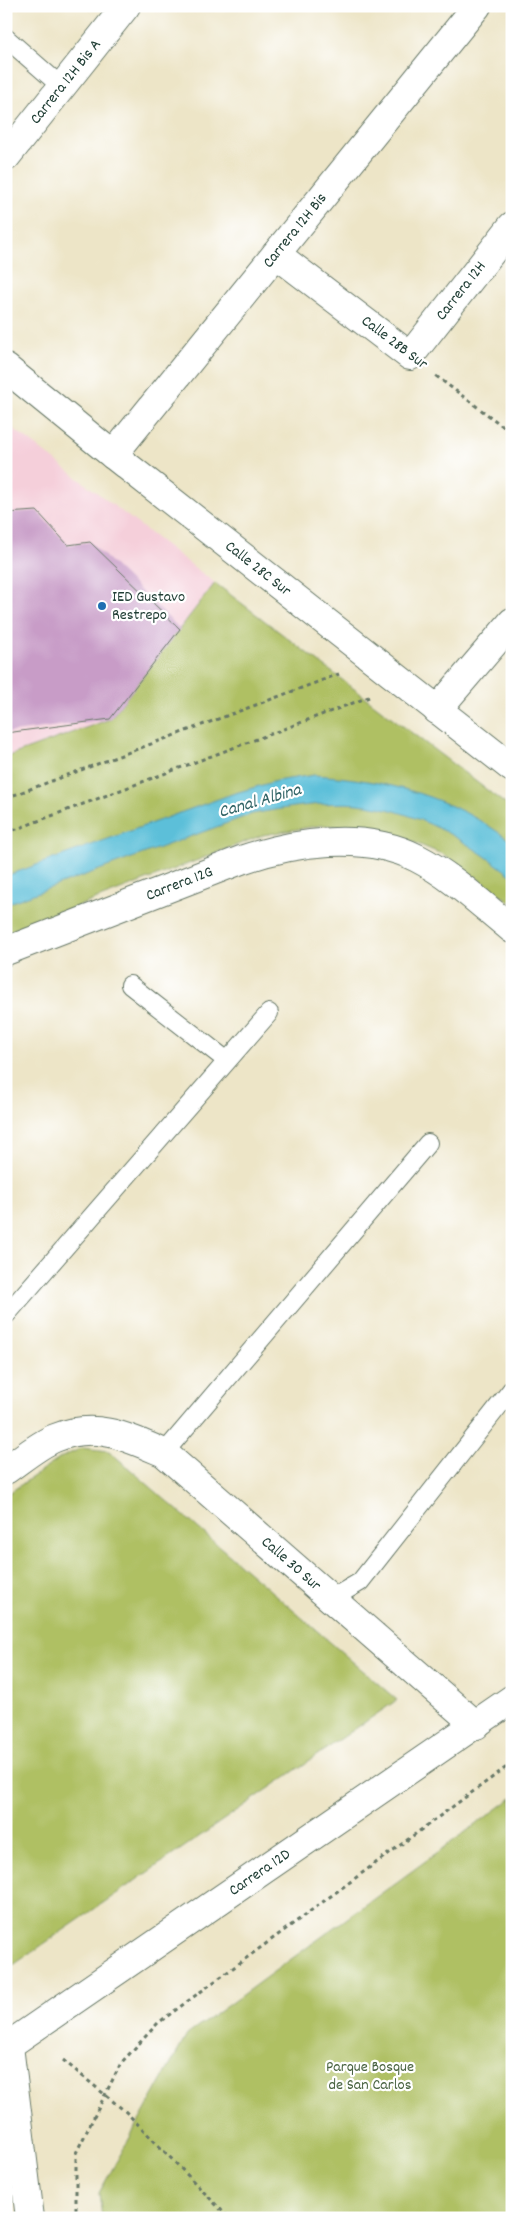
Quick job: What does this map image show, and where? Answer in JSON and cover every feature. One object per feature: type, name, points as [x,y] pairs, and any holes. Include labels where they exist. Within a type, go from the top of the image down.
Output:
[{"type":"street","name":"Carrera 12H Bis A","points":[[6,157],[126,6]]},
{"type":"street","name":"Carrera 12H Bis","points":[[113,455],[477,6]]},
{"type":"street","name":"Carrera 12H","points":[[410,356],[512,226]]},
{"type":"street","name":"Calle 28B Sur","points":[[276,254],[410,356]]},
{"type":"street","name":"Calle 28C Sur","points":[[6,368],[113,455],[512,768]]},
{"type":"street","points":[[437,710],[512,622]]},
{"type":"street","name":"Carrera 12G","points":[[6,951],[265,852],[320,842],[359,843],[387,847],[415,857],[444,874],[512,929]]},
{"type":"street","name":"Calle 30 Sur","points":[[6,1470],[55,1438],[92,1429],[128,1438],[164,1453],[476,1725]]},
{"type":"street","name":"Carrera 12D","points":[[7,2047],[512,1699]]},
{"type":"street","points":[[7,2047],[30,2218]]},
{"type":"lane","points":[[6,38],[62,87]]},
{"type":"lane","points":[[130,985],[226,1060]]},
{"type":"lane","points":[[6,1315],[268,1013]]},
{"type":"lane","points":[[164,1453],[428,1143]]},
{"type":"lane","points":[[331,1599],[360,1582],[512,1389]]},
{"type":"path","name":"Calle 28B Sur","points":[[410,356],[512,433]]},
{"type":"path","points":[[6,798],[375,661]]},
{"type":"path","points":[[6,832],[403,684]]},
{"type":"path","points":[[76,2218],[76,2153],[121,2063],[158,2023],[512,1763]]},
{"type":"path","points":[[63,2060],[126,2112],[229,2218]]},
{"type":"shaded area","name":"IED Gustavo Restrepo","points":[[6,423],[215,583],[110,719],[6,757]]},
{"type":"green space","points":[[215,583],[512,809],[512,903],[442,854],[386,831],[323,825],[263,835],[6,934],[6,757],[110,719]]},
{"type":"green space","points":[[82,1448],[109,1451],[397,1700],[6,1970],[6,1495],[62,1457]]},
{"type":"green space","name":"Parque Bosque de San Carlos","points":[[512,1798],[512,2218],[102,2218],[99,2193],[187,2035]]},
{"type":"water","name":"Canal Albina","points":[[314,775],[342,777],[394,786],[442,802],[466,813],[512,842],[512,876],[459,839],[421,820],[380,807],[332,803],[291,807],[252,814],[6,904],[6,876],[232,794],[276,781]]},
{"type":"building","name":"IED Gustavo Restrepo","points":[[37,511],[68,545],[90,542],[180,629],[110,719],[6,733],[6,513]]},
{"type":"place","name":"IED Gustavo Restrepo","points":[[102,606]]}]
